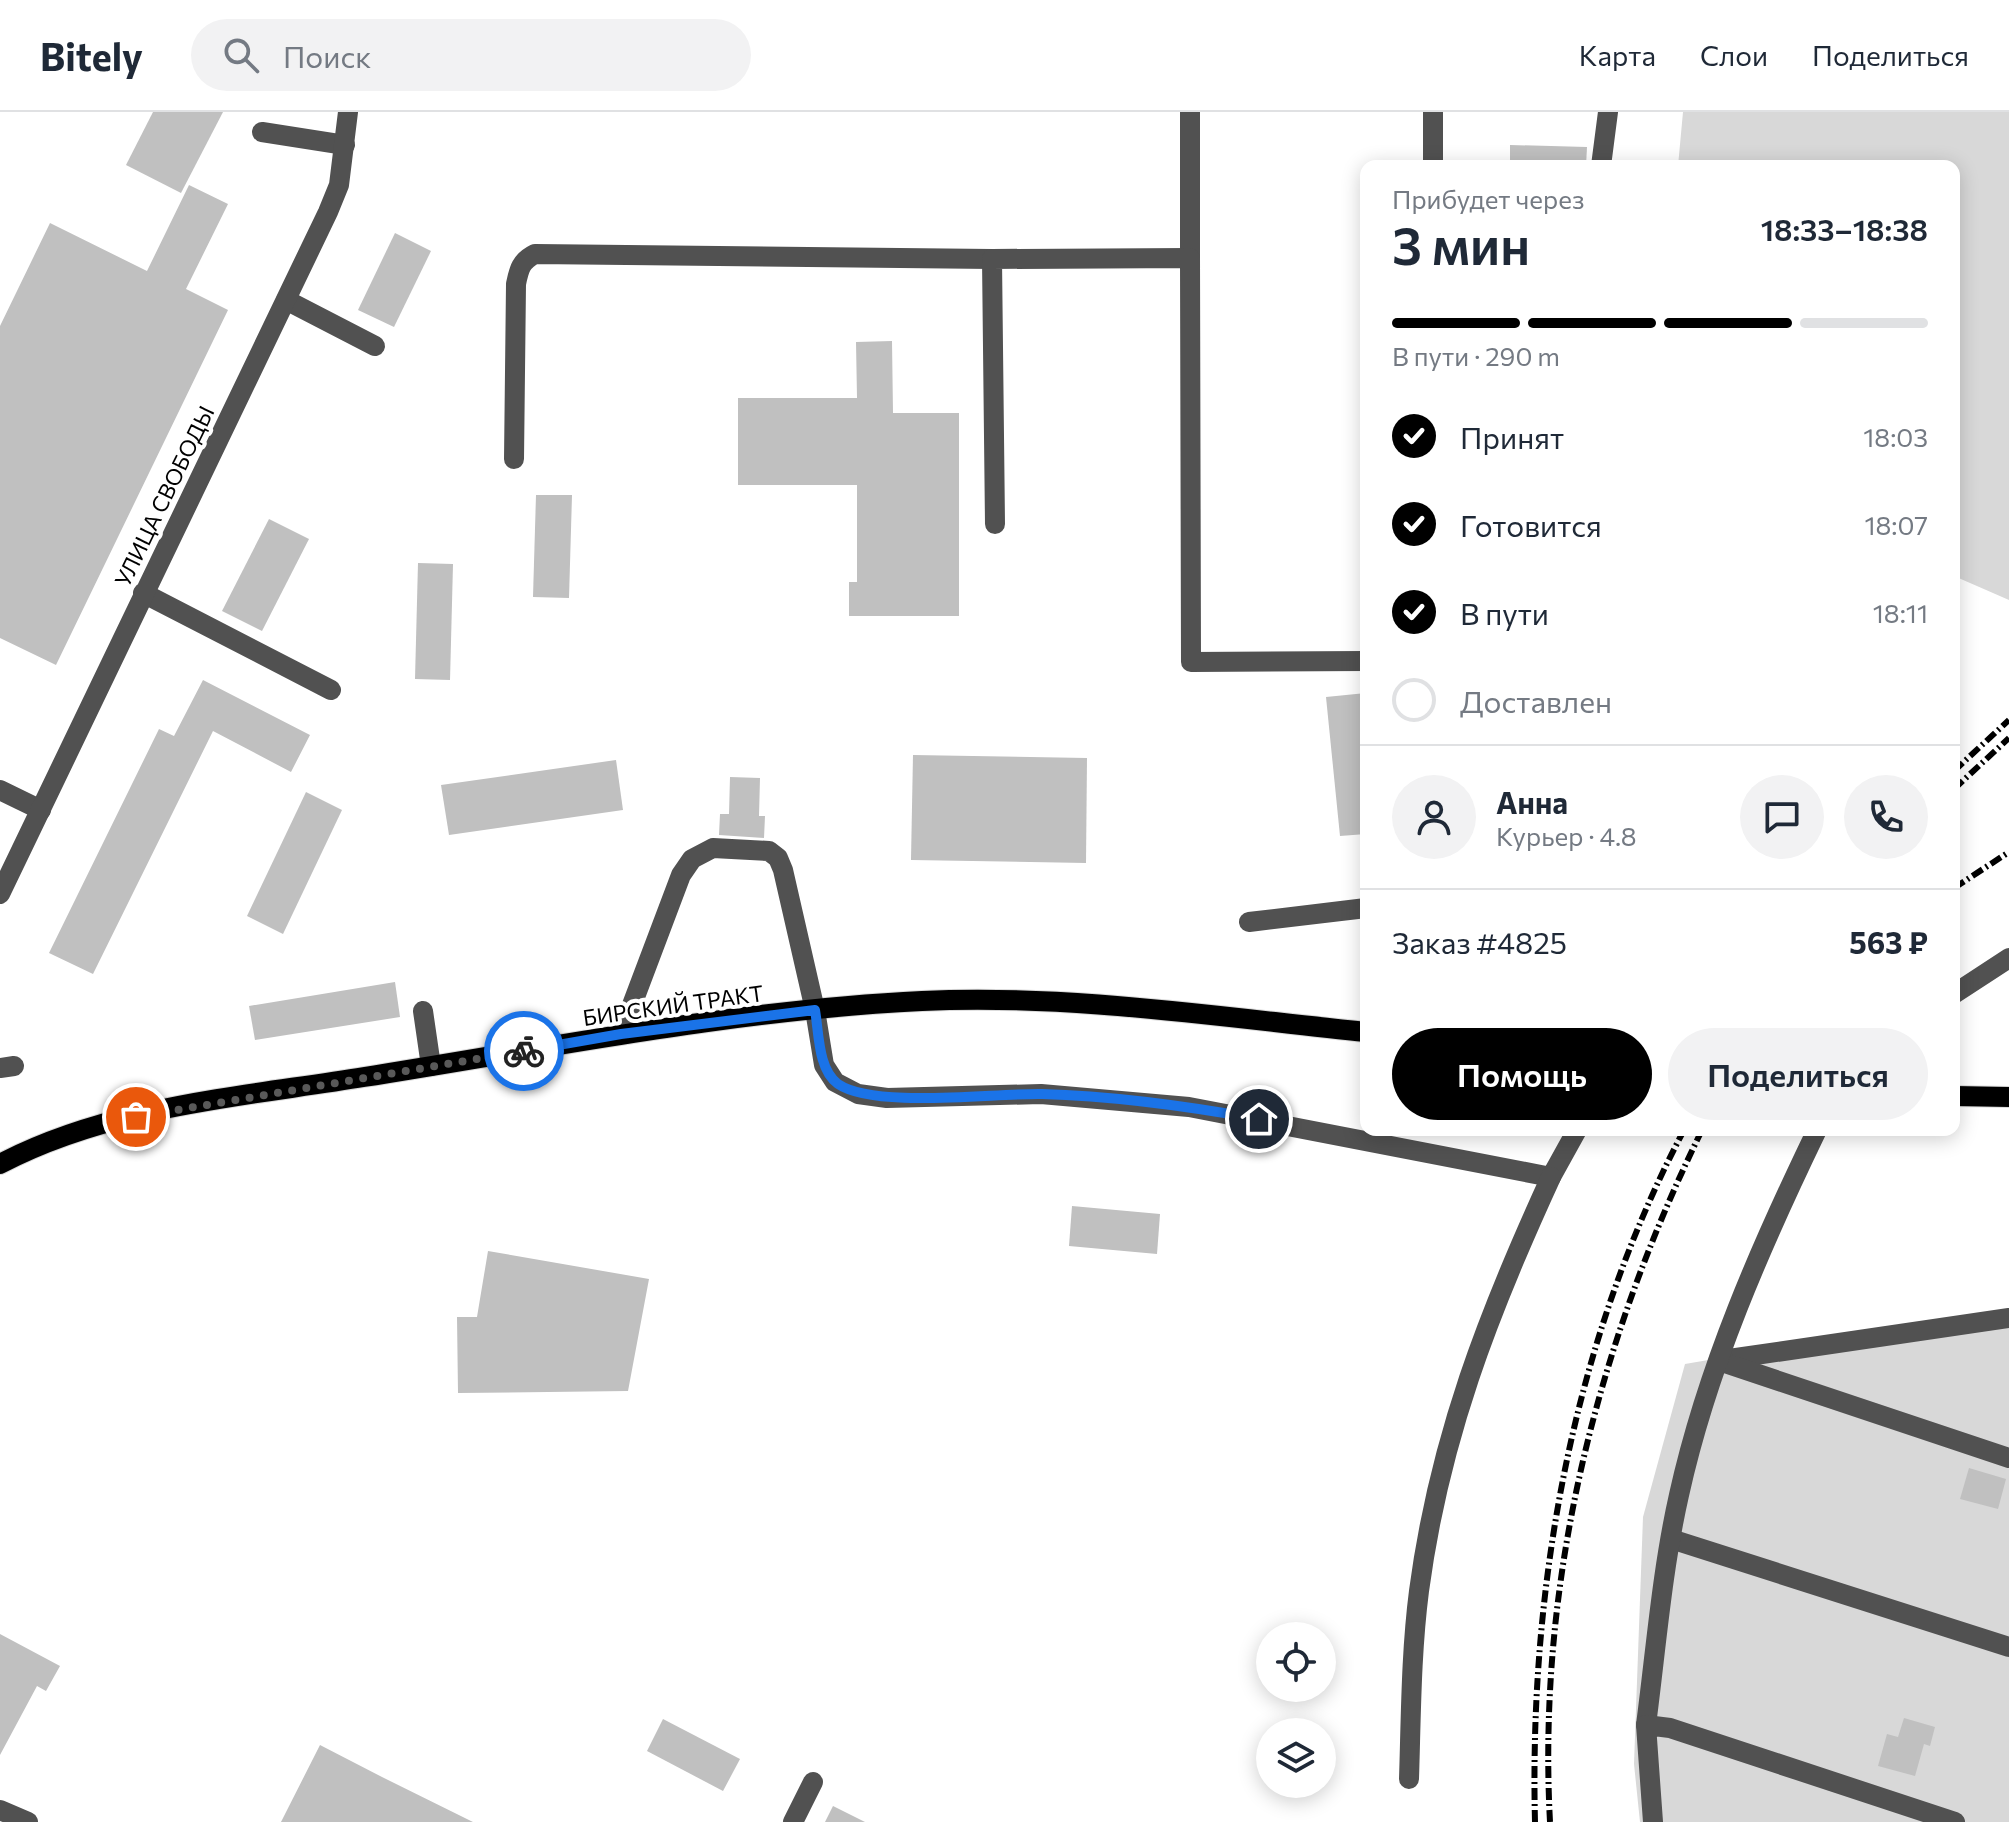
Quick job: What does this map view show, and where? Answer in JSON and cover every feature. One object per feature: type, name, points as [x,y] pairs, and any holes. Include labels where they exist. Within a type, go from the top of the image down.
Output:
[{"type":"main road","name":"БИРСКИЙ ТРАКТ","points":[[0,1164],[75,1131],[167,1109],[621,1034],[815,1010],[922,1001],[999,1000],[1068,1003],[1360,1031]]},
{"type":"main road","points":[[1960,1096],[2009,1097]]},
{"type":"street","name":"УЛИЦА СВОБОДЫ","points":[[3,882],[41,810],[339,185],[348,112]]},
{"type":"street","points":[[1190,112],[1191,662],[1360,661]]},
{"type":"street","points":[[1433,112],[1433,160]]},
{"type":"street","points":[[1602,160],[1608,112]]},
{"type":"street","points":[[262,132],[345,145]]},
{"type":"street","points":[[514,459],[516,284],[519,268],[535,254],[1190,258]]},
{"type":"street","points":[[992,259],[995,524]]},
{"type":"street","points":[[286,300],[375,346]]},
{"type":"street","points":[[143,593],[331,690]]},
{"type":"street","points":[[0,790],[41,810]]},
{"type":"street","points":[[621,1034],[681,875],[692,859],[713,848],[769,851],[778,858],[783,870],[815,1010],[824,1065],[835,1082],[858,1094],[887,1098],[1041,1094],[1189,1107],[1551,1177]]},
{"type":"street","points":[[1249,922],[1360,909]]},
{"type":"street","points":[[1960,990],[2009,958]]},
{"type":"street","points":[[423,1011],[431,1066]]},
{"type":"street","points":[[1409,1779],[1419,1593],[1433,1505],[1453,1422],[1475,1353],[1551,1177],[1574,1136]]},
{"type":"street","points":[[1653,1822],[1646,1725],[1671,1539],[1700,1416],[1719,1361],[1814,1136]]},
{"type":"street","points":[[1719,1361],[2009,1318]]},
{"type":"street","points":[[1719,1361],[2009,1458]]},
{"type":"street","points":[[1671,1539],[2009,1647]]},
{"type":"street","points":[[1646,1725],[1670,1728],[1955,1822]]},
{"type":"street","points":[[793,1822],[813,1782]]},
{"type":"street","points":[[0,1810],[28,1822]]},
{"type":"shaded area","points":[[1683,112],[2009,112],[2009,600],[1960,579],[1960,160],[1679,160]]},
{"type":"shaded area","points":[[2009,1309],[2009,1822],[1640,1822],[1634,1764],[1643,1517],[1685,1364]]},
{"type":"building","points":[[153,112],[223,112],[181,193],[126,165]]},
{"type":"building","points":[[1510,145],[1587,147],[1586,160],[1510,160]]},
{"type":"building","points":[[189,185],[228,204],[186,289],[228,310],[56,665],[0,638],[0,326],[50,223],[147,271]]},
{"type":"building","points":[[395,233],[431,251],[394,327],[358,310]]},
{"type":"building","points":[[892,341],[893,413],[959,413],[959,616],[849,616],[849,582],[857,582],[857,485],[738,485],[738,398],[857,398],[856,342]]},
{"type":"building","points":[[536,495],[572,495],[569,598],[533,597]]},
{"type":"building","points":[[269,519],[309,539],[262,631],[222,611]]},
{"type":"building","points":[[418,563],[453,564],[450,680],[415,679]]},
{"type":"building","points":[[203,680],[310,735],[291,772],[213,731],[93,974],[49,953],[159,729],[174,736]]},
{"type":"building","points":[[1360,694],[1360,834],[1340,836],[1326,697]]},
{"type":"building","points":[[913,755],[1087,758],[1086,863],[911,860]]},
{"type":"building","points":[[616,760],[623,810],[449,835],[441,785]]},
{"type":"building","points":[[730,777],[760,778],[759,816],[765,816],[764,838],[719,835],[720,814],[729,814]]},
{"type":"building","points":[[306,792],[342,810],[283,934],[247,916]]},
{"type":"building","points":[[395,982],[400,1017],[255,1040],[249,1006]]},
{"type":"building","points":[[1072,1206],[1160,1214],[1157,1254],[1069,1246]]},
{"type":"building","points":[[488,1251],[649,1279],[628,1391],[458,1393],[457,1317],[477,1317]]},
{"type":"building","points":[[1969,1468],[2006,1479],[1998,1509],[1960,1499]]},
{"type":"building","points":[[0,1634],[60,1666],[46,1691],[37,1686],[0,1755]]},
{"type":"building","points":[[1904,1718],[1935,1727],[1930,1746],[1924,1744],[1915,1776],[1878,1766],[1887,1734],[1898,1737]]},
{"type":"building","points":[[663,1719],[740,1759],[723,1791],[647,1751]]},
{"type":"building","points":[[320,1745],[382,1777],[473,1822],[281,1822]]},
{"type":"building","points":[[833,1806],[865,1822],[825,1822]]},
{"type":"railway","points":[[1960,765],[2009,720]]},
{"type":"railway","points":[[1960,783],[2009,738]]},
{"type":"railway","points":[[1960,884],[2009,852]]},
{"type":"railway","points":[[1535,1822],[1535,1733],[1540,1644],[1550,1555],[1566,1466],[1586,1379],[1613,1294],[1645,1210],[1681,1136]]},
{"type":"railway","points":[[1550,1822],[1548,1732],[1554,1643],[1565,1554],[1582,1466],[1604,1380],[1632,1295],[1699,1136]]},
{"type":"way so far","points":[[136,1117],[167,1109],[524,1051]]},
{"type":"route","points":[[524,1051],[621,1034],[815,1010],[824,1065],[835,1082],[858,1094],[887,1098],[1041,1094],[1120,1099],[1259,1119]]}]
